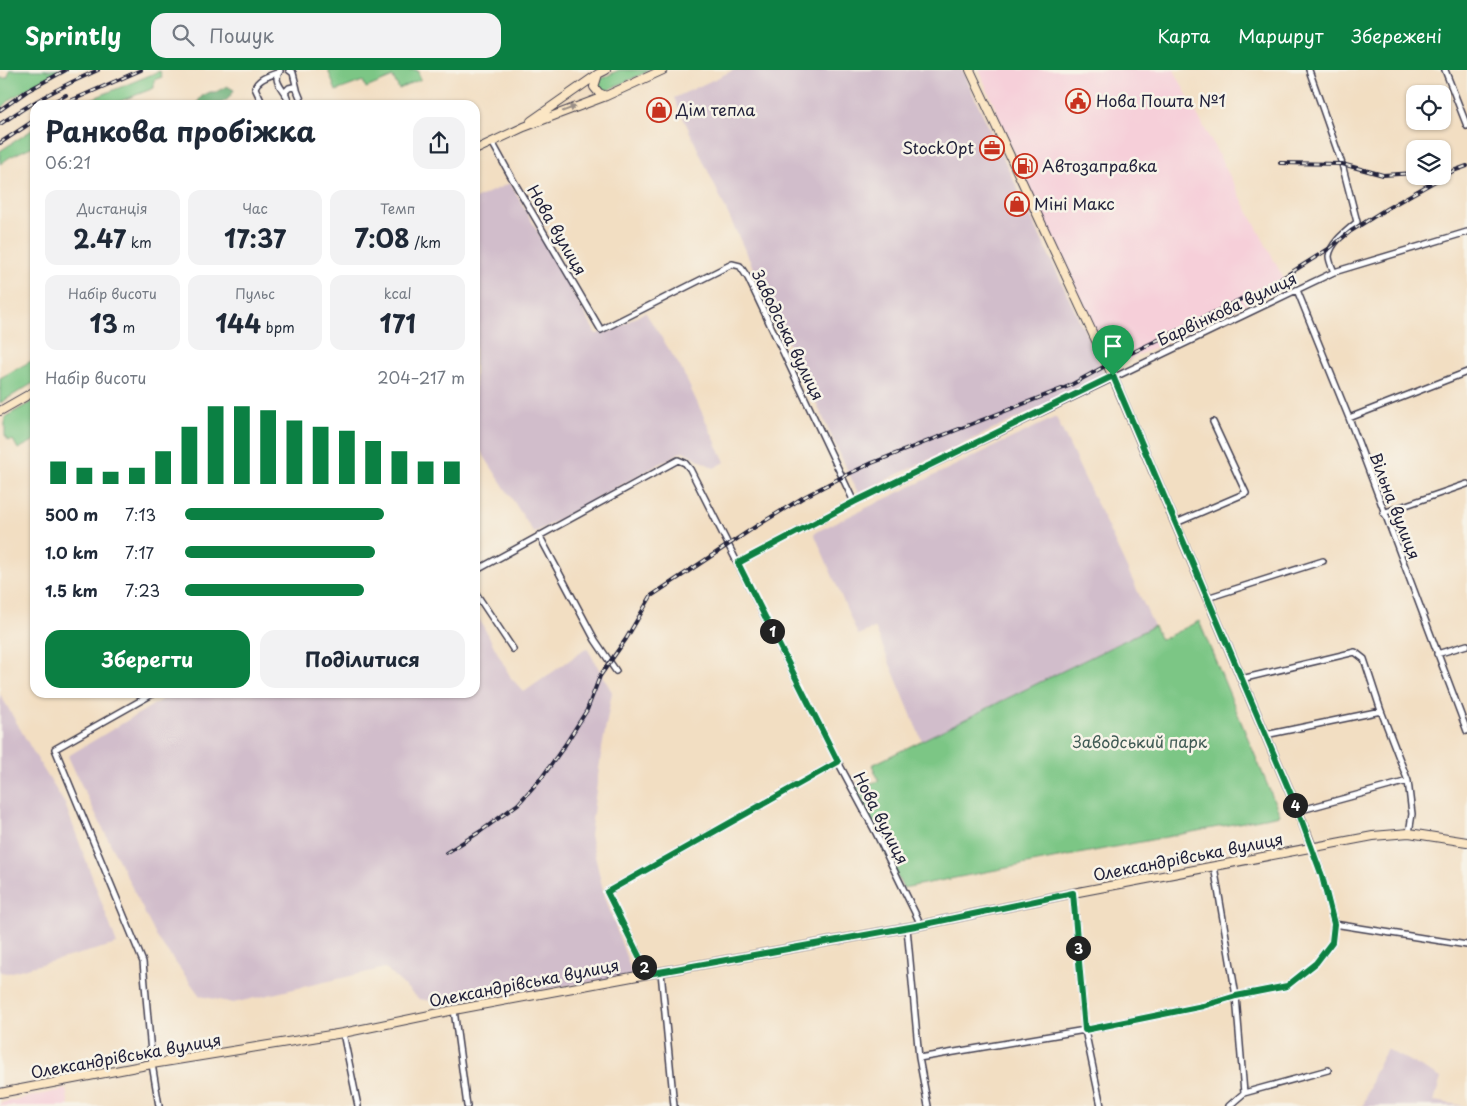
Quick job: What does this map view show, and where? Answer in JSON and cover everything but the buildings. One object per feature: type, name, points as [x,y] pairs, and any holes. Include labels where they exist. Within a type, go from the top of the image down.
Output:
[{"type":"main road","points":[[524,127],[606,70]]},
{"type":"main road","points":[[480,148],[524,127],[606,96],[664,70]]},
{"type":"main road","points":[[970,70],[1113,376],[1312,847]]},
{"type":"main road","points":[[598,74],[594,87],[599,93],[606,96]]},
{"type":"main road","points":[[0,411],[30,395]]},
{"type":"main road","name":"Олександрівська вулиця","points":[[0,1093],[152,1064],[343,1033],[454,1010],[907,928],[1073,893],[1373,836],[1409,833],[1467,842]]},
{"type":"street","points":[[289,70],[293,73],[301,100]]},
{"type":"street","points":[[1309,70],[1342,164],[1357,222],[1333,246],[1329,257],[1334,272]]},
{"type":"street","points":[[1445,70],[1467,126]]},
{"type":"street","points":[[281,71],[277,79],[288,100]]},
{"type":"street","points":[[261,100],[255,88],[256,83],[281,71]]},
{"type":"street","points":[[286,94],[286,90],[293,86],[297,90]]},
{"type":"street","name":"Нова вулиця","points":[[492,142],[601,330]]},
{"type":"street","name":"Барвінкова вулиця","points":[[738,563],[854,502],[1113,376],[1334,272],[1467,232]]},
{"type":"street","name":"Заводська вулиця","points":[[601,330],[732,264],[740,266],[748,278],[854,502]]},
{"type":"street","name":"Вільна вулиця","points":[[1297,290],[1349,418],[1383,513],[1467,731]]},
{"type":"street","points":[[1349,418],[1467,372]]},
{"type":"street","points":[[1176,523],[1246,493],[1213,422]]},
{"type":"street","name":"Нова вулиця","points":[[539,536],[678,460],[685,463],[690,469],[921,925]]},
{"type":"street","points":[[1383,513],[1467,484]]},
{"type":"street","points":[[480,568],[539,536],[595,640],[616,671]]},
{"type":"street","points":[[1207,598],[1323,561]]},
{"type":"street","points":[[480,600],[513,649]]},
{"type":"street","points":[[1438,654],[1467,645]]},
{"type":"street","points":[[1242,679],[1355,652],[1364,659],[1381,711],[1408,782],[1412,814],[1409,833]]},
{"type":"street","points":[[145,698],[55,749],[143,962],[152,1064],[159,1106]]},
{"type":"street","points":[[1265,736],[1381,711]]},
{"type":"street","points":[[648,974],[607,892],[838,762]]},
{"type":"street","points":[[1298,811],[1408,782]]},
{"type":"street","points":[[919,1058],[1085,1030],[1203,1006],[1236,996],[1287,986],[1316,963],[1332,942],[1334,924],[1322,876],[1312,847]]},
{"type":"street","points":[[1214,866],[1236,996],[1244,1093]]},
{"type":"street","points":[[1073,893],[1085,1030],[1101,1106]]},
{"type":"street","points":[[1334,924],[1467,945]]},
{"type":"street","points":[[907,928],[919,1058],[928,1106]]},
{"type":"street","points":[[661,972],[674,1106]]},
{"type":"street","points":[[454,1010],[467,1106]]},
{"type":"street","points":[[343,1033],[358,1106]]},
{"type":"street","points":[[1229,1106],[1244,1093],[1328,1070]]},
{"type":"shaded area","points":[[734,70],[962,70],[1106,377],[858,493],[674,98]]},
{"type":"shaded area","points":[[979,70],[1174,70],[1287,285],[1107,370]]},
{"type":"shaded area","points":[[510,183],[596,334],[612,331],[645,312],[681,368],[725,462],[714,468],[683,451],[534,533],[480,450],[480,197]]},
{"type":"shaded area","points":[[1056,417],[1154,626],[922,741],[875,628],[858,635],[814,533]]},
{"type":"shaded area","points":[[480,620],[511,678],[524,692],[587,648],[612,692],[590,835],[604,894],[633,976],[483,999],[459,994],[432,1001],[419,999],[385,968],[233,1003],[200,996],[156,936],[68,756],[165,698],[480,698]]},
{"type":"shaded area","points":[[0,694],[65,804],[117,944],[8,973],[0,972]]},
{"type":"shaded area","points":[[1387,1049],[1441,1078],[1434,1101],[1464,1106],[1363,1106],[1374,1073]]},
{"type":"shaded area","points":[[66,1089],[69,1106],[0,1106],[0,1103]]},
{"type":"green space","points":[[9,70],[60,70],[11,99],[0,110],[0,78],[7,78]]},
{"type":"green space","points":[[328,70],[417,70],[421,79],[399,89],[393,77],[366,88],[363,81],[336,91]]},
{"type":"green space","points":[[619,70],[651,70],[608,90],[601,89],[599,85],[601,79]]},
{"type":"green space","points":[[160,71],[162,77],[154,80],[154,88],[123,100],[89,100]]},
{"type":"green space","points":[[227,86],[234,90],[227,100],[199,100],[210,92],[216,92]]},
{"type":"green space","points":[[30,131],[30,147],[0,164],[0,151]]},
{"type":"green space","points":[[30,362],[30,385],[0,403],[0,378]]},
{"type":"green space","points":[[30,403],[30,443],[18,449],[13,440],[8,441],[5,436],[5,417]]},
{"type":"green space","name":"Заводський парк","points":[[1199,621],[1280,815],[903,888],[852,788],[879,781],[872,765],[1154,626],[1161,640]]},
{"type":"railway","points":[[0,110],[27,91],[66,70]]},
{"type":"railway","points":[[39,100],[98,70]]},
{"type":"railway","points":[[72,100],[141,70]]},
{"type":"railway","points":[[57,100],[66,95]]},
{"type":"railway","points":[[0,124],[30,105]]},
{"type":"railway","points":[[0,143],[30,123]]},
{"type":"railway","points":[[1280,163],[1342,164],[1383,175],[1406,174]]},
{"type":"railway","points":[[446,853],[481,831],[518,804],[543,776],[587,710],[600,676],[626,639],[651,596],[804,497],[872,463],[1069,386],[1107,365],[1276,282],[1330,248],[1351,231],[1386,209],[1453,171],[1467,166]]},
{"type":"place","name":"Нова Пошта №1","points":[[1078,101]]},
{"type":"place","name":"Дім тепла","points":[[659,110]]},
{"type":"place","name":"StockOpt","points":[[992,148]]},
{"type":"place","name":"Автозаправка","points":[[1025,166]]},
{"type":"place","name":"Міні Макс","points":[[1017,204]]},
{"type":"route","points":[[1113,376],[1298,811],[1322,876],[1334,924],[1332,942],[1316,963],[1287,986],[1236,996],[1203,1006],[1085,1030],[1073,893],[921,925],[648,974],[607,892],[838,762],[738,563],[854,502],[1113,376]]}]
